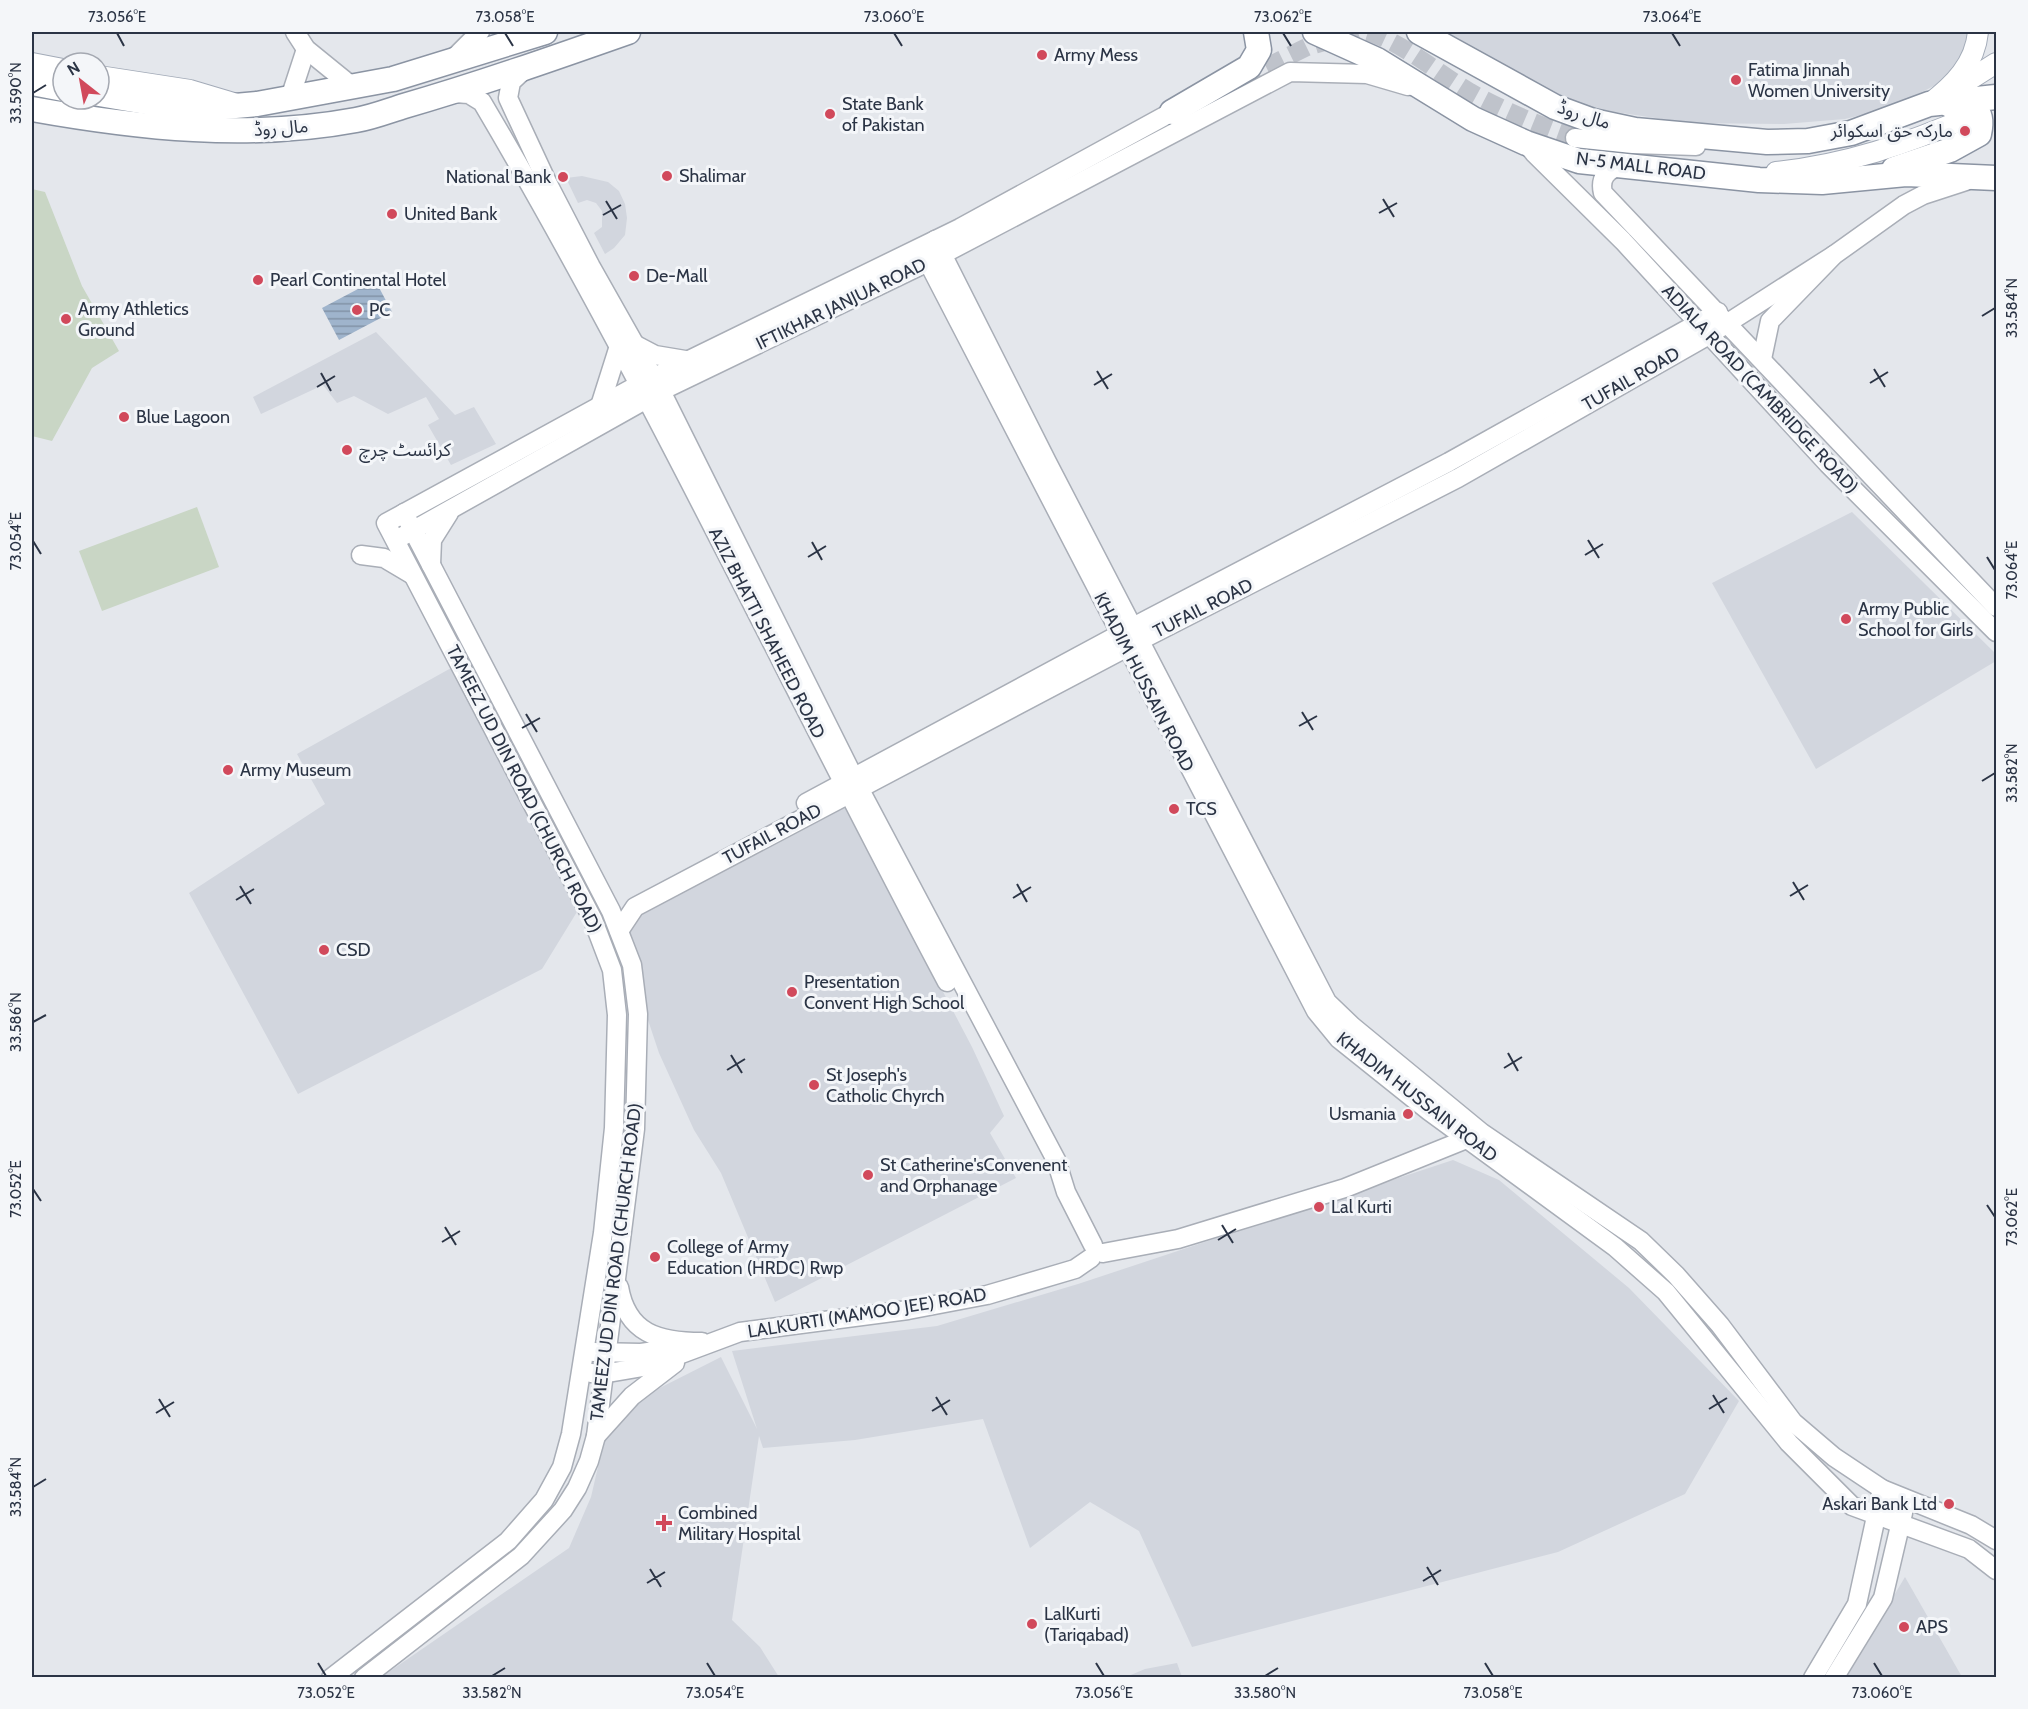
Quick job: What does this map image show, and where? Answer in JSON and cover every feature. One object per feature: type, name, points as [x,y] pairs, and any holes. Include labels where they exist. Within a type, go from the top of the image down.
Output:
[{"type":"highway","name":"مال روڈ","points":[[111,96],[175,107],[242,105],[290,98],[354,88],[446,65],[545,32]]},
{"type":"highway","points":[[524,70],[628,32]]},
{"type":"highway","points":[[1172,112],[1249,67],[1259,50],[1256,32]]},
{"type":"highway","name":"N-5 MALL ROAD","points":[[1315,32],[1377,60],[1473,120],[1526,143],[1579,161],[1731,177],[1822,182],[1877,175],[1989,178]]},
{"type":"highway","name":"مال روڈ","points":[[1419,32],[1555,107],[1593,121],[1635,130],[1767,142],[1808,141],[1851,133],[1929,104]]},
{"type":"highway","name":"مال روڈ","points":[[32,109],[128,124],[227,132],[276,130],[358,120],[524,70]]},
{"type":"highway","points":[[32,83],[51,86]]},
{"type":"highway","points":[[1929,104],[1996,97]]},
{"type":"highway","points":[[1877,175],[1950,150],[1979,134],[1980,116],[1971,106],[1929,104]]},
{"type":"main road","points":[[295,32],[306,49],[354,88]]},
{"type":"main road","points":[[446,65],[480,32]]},
{"type":"main road","points":[[1929,104],[1952,87],[1964,71],[1973,54],[1978,32]]},
{"type":"main road","points":[[290,98],[306,49]]},
{"type":"main road","points":[[32,63],[51,67]]},
{"type":"main road","points":[[1929,104],[1996,63]]},
{"type":"main road","name":"AZIZ BHATTI SHAHEED ROAD","points":[[524,70],[511,81],[508,98],[627,345]]},
{"type":"main road","name":"IFTIKHAR JANJUA ROAD","points":[[386,523],[600,406],[650,388],[935,252],[1290,72],[1367,74],[1427,92]]},
{"type":"main road","points":[[111,78],[190,90],[242,105]]},
{"type":"main road","name":"AZIZ BHATTI SHAHEED ROAD","points":[[452,93],[469,94],[482,102],[627,345],[850,785],[1056,1161],[1066,1192],[1096,1252]]},
{"type":"main road","name":"IFTIKHAR JANJUA ROAD","points":[[395,541],[691,361],[935,252],[1172,112]]},
{"type":"main road","points":[[1731,177],[1807,169],[1863,157],[1919,139],[1971,116]]},
{"type":"main road","points":[[1575,138],[1633,144],[1699,146],[1767,142]]},
{"type":"main road","name":"ADIALA ROAD (CAMBRIDGE ROAD)","points":[[1526,143],[1623,241],[1828,464],[1996,632]]},
{"type":"main road","name":"ADIALA ROAD (CAMBRIDGE ROAD)","points":[[1623,165],[1614,167],[1605,175],[1601,184],[1604,193],[1996,607]]},
{"type":"main road","points":[[1762,359],[1770,321],[1834,255],[1904,205],[1951,185],[1989,178]]},
{"type":"main road","name":"KHADIM HUSSAIN ROAD","points":[[935,252],[1130,637],[1326,1002],[1474,1136],[1615,1246],[1666,1292],[1789,1443],[1852,1506],[1969,1549],[1996,1570]]},
{"type":"main road","name":"TUFAIL ROAD","points":[[613,920],[850,785],[1130,637],[1449,462],[1703,329],[1834,255]]},
{"type":"main road","points":[[600,406],[627,345],[655,355],[691,361]]},
{"type":"main road","points":[[431,566],[432,540],[451,509]]},
{"type":"main road","name":"TAMEEZ UD DIN ROAD (CHURCH ROAD)","points":[[364,1677],[521,1556],[563,1510],[577,1488],[596,1436],[602,1374],[635,1129],[638,1014],[632,965],[613,920],[404,513]]},
{"type":"main road","name":"TAMEEZ UD DIN ROAD (CHURCH ROAD)","points":[[331,1677],[508,1541],[544,1500],[562,1467],[571,1434],[582,1351],[603,1233],[614,1128],[617,1015],[612,970],[600,938],[584,902],[386,523]]},
{"type":"main road","points":[[361,555],[384,558],[413,575]]},
{"type":"main road","name":"TUFAIL ROAD","points":[[613,920],[850,785]]},
{"type":"main road","points":[[584,902],[613,920],[600,938]]},
{"type":"main road","name":"KHADIM HUSSAIN ROAD","points":[[1474,1136],[1641,1242],[1677,1275],[1720,1325],[1793,1422],[1834,1457],[1882,1490],[1971,1525],[1996,1540]]},
{"type":"main road","name":"LALKURTI (MAMOO JEE) ROAD","points":[[579,1372],[602,1374],[649,1366],[740,1332],[908,1310],[987,1295],[1075,1269],[1096,1252],[1178,1239],[1346,1188],[1474,1136]]},
{"type":"main road","points":[[617,1276],[622,1306],[645,1332],[668,1340],[710,1342]]},
{"type":"main road","points":[[596,1436],[646,1383],[710,1342]]},
{"type":"main road","name":"LALKURTI (MAMOO JEE) ROAD","points":[[582,1351],[641,1353],[710,1342]]},
{"type":"main road","points":[[1814,1677],[1857,1604],[1882,1490]]},
{"type":"main road","points":[[1834,1677],[1885,1591],[1906,1499]]},
{"type":"main road","points":[[1864,1580],[1885,1591]]},
{"type":"shaded area","name":"Fatima Jinnah Women University","points":[[1443,32],[1974,32],[1955,75],[1924,91],[1885,109],[1845,119],[1784,124],[1689,123],[1595,109],[1535,85]]},
{"type":"shaded area","points":[[582,176],[608,182],[619,191],[625,204],[627,218],[625,235],[614,248],[605,254],[594,233],[602,227],[602,211],[596,203],[587,200],[578,203],[566,178]]},
{"type":"shaded area","points":[[376,332],[455,415],[474,407],[496,444],[451,465],[428,425],[439,419],[426,397],[388,414],[354,396],[337,403],[323,385],[261,414],[253,397]]},
{"type":"shaded area","name":"Army Public School for Girls","points":[[1852,512],[1996,654],[1996,661],[1816,769],[1712,583]]},
{"type":"shaded area","points":[[460,663],[583,902],[542,969],[298,1094],[189,893],[325,804],[297,754]]},
{"type":"shaded area","name":"Presentation Convent High School","points":[[846,807],[972,1047],[1004,1116],[990,1133],[1016,1178],[775,1302],[721,1173],[694,1130],[659,1053],[644,1008],[626,932],[637,917]]},
{"type":"shaded area","points":[[1453,1160],[1499,1180],[1629,1288],[1739,1401],[1685,1494],[1558,1552],[1192,1647],[1139,1531],[1090,1502],[1030,1548],[983,1419],[855,1440],[763,1448],[759,1436],[732,1620],[760,1647],[779,1677],[380,1678],[569,1548],[591,1497],[604,1441],[626,1405],[721,1357],[757,1429],[732,1351],[937,1326],[1078,1284]]},
{"type":"shaded area","name":"APS","points":[[1905,1577],[1962,1677],[1845,1678]]},
{"type":"shaded area","points":[[1177,1663],[1182,1677],[1126,1677],[1145,1669]]},
{"type":"green space","name":"Army Athletics Ground","points":[[32,189],[45,192],[82,286],[119,351],[92,368],[52,441],[32,436]]},
{"type":"green space","points":[[197,507],[219,567],[102,611],[79,551]]},
{"type":"water","name":"PC","points":[[375,280],[392,312],[339,340],[322,308]]},
{"type":"tunnel","points":[[1242,79],[1307,47],[1358,32]]},
{"type":"tunnel","points":[[1368,32],[1408,51],[1483,99],[1575,138]]},
{"type":"place","name":"Army Mess","points":[[1042,55]]},
{"type":"place","name":"Fatima Jinnah Women University","points":[[1736,80]]},
{"type":"place","name":"State Bank of Pakistan","points":[[830,114]]},
{"type":"place","name":"مارکہ حق اسکوائر","points":[[1965,131]]},
{"type":"place","name":"Shalimar","points":[[667,176]]},
{"type":"place","name":"National Bank","points":[[563,177]]},
{"type":"place","name":"United Bank","points":[[392,214]]},
{"type":"place","name":"De-Mall","points":[[634,276]]},
{"type":"place","name":"Pearl Continental Hotel","points":[[258,280]]},
{"type":"place","name":"PC","points":[[357,310]]},
{"type":"place","name":"Army Athletics Ground","points":[[66,319]]},
{"type":"place","name":"Blue Lagoon","points":[[124,417]]},
{"type":"place","name":"کرائسٹ چرچ","points":[[347,450]]},
{"type":"place","name":"Army Public School for Girls","points":[[1846,619]]},
{"type":"place","name":"Army Museum","points":[[228,770]]},
{"type":"place","name":"TCS","points":[[1174,809]]},
{"type":"place","name":"CSD","points":[[324,950]]},
{"type":"place","name":"Presentation Convent High School","points":[[792,992]]},
{"type":"place","name":"St Joseph's Catholic Chyrch","points":[[814,1085]]},
{"type":"place","name":"Usmania","points":[[1408,1114]]},
{"type":"place","name":"St Catherine'sConvenent and Orphanage","points":[[868,1175]]},
{"type":"place","name":"Lal Kurti","points":[[1319,1207]]},
{"type":"place","name":"College of Army Education (HRDC) Rwp","points":[[655,1257]]},
{"type":"place","name":"Askari Bank Ltd","points":[[1949,1504]]},
{"type":"place","name":"Combined Military Hospital","points":[[664,1523]]},
{"type":"place","name":"LalKurti (Tariqabad)","points":[[1032,1624]]},
{"type":"place","name":"APS","points":[[1904,1627]]}]
